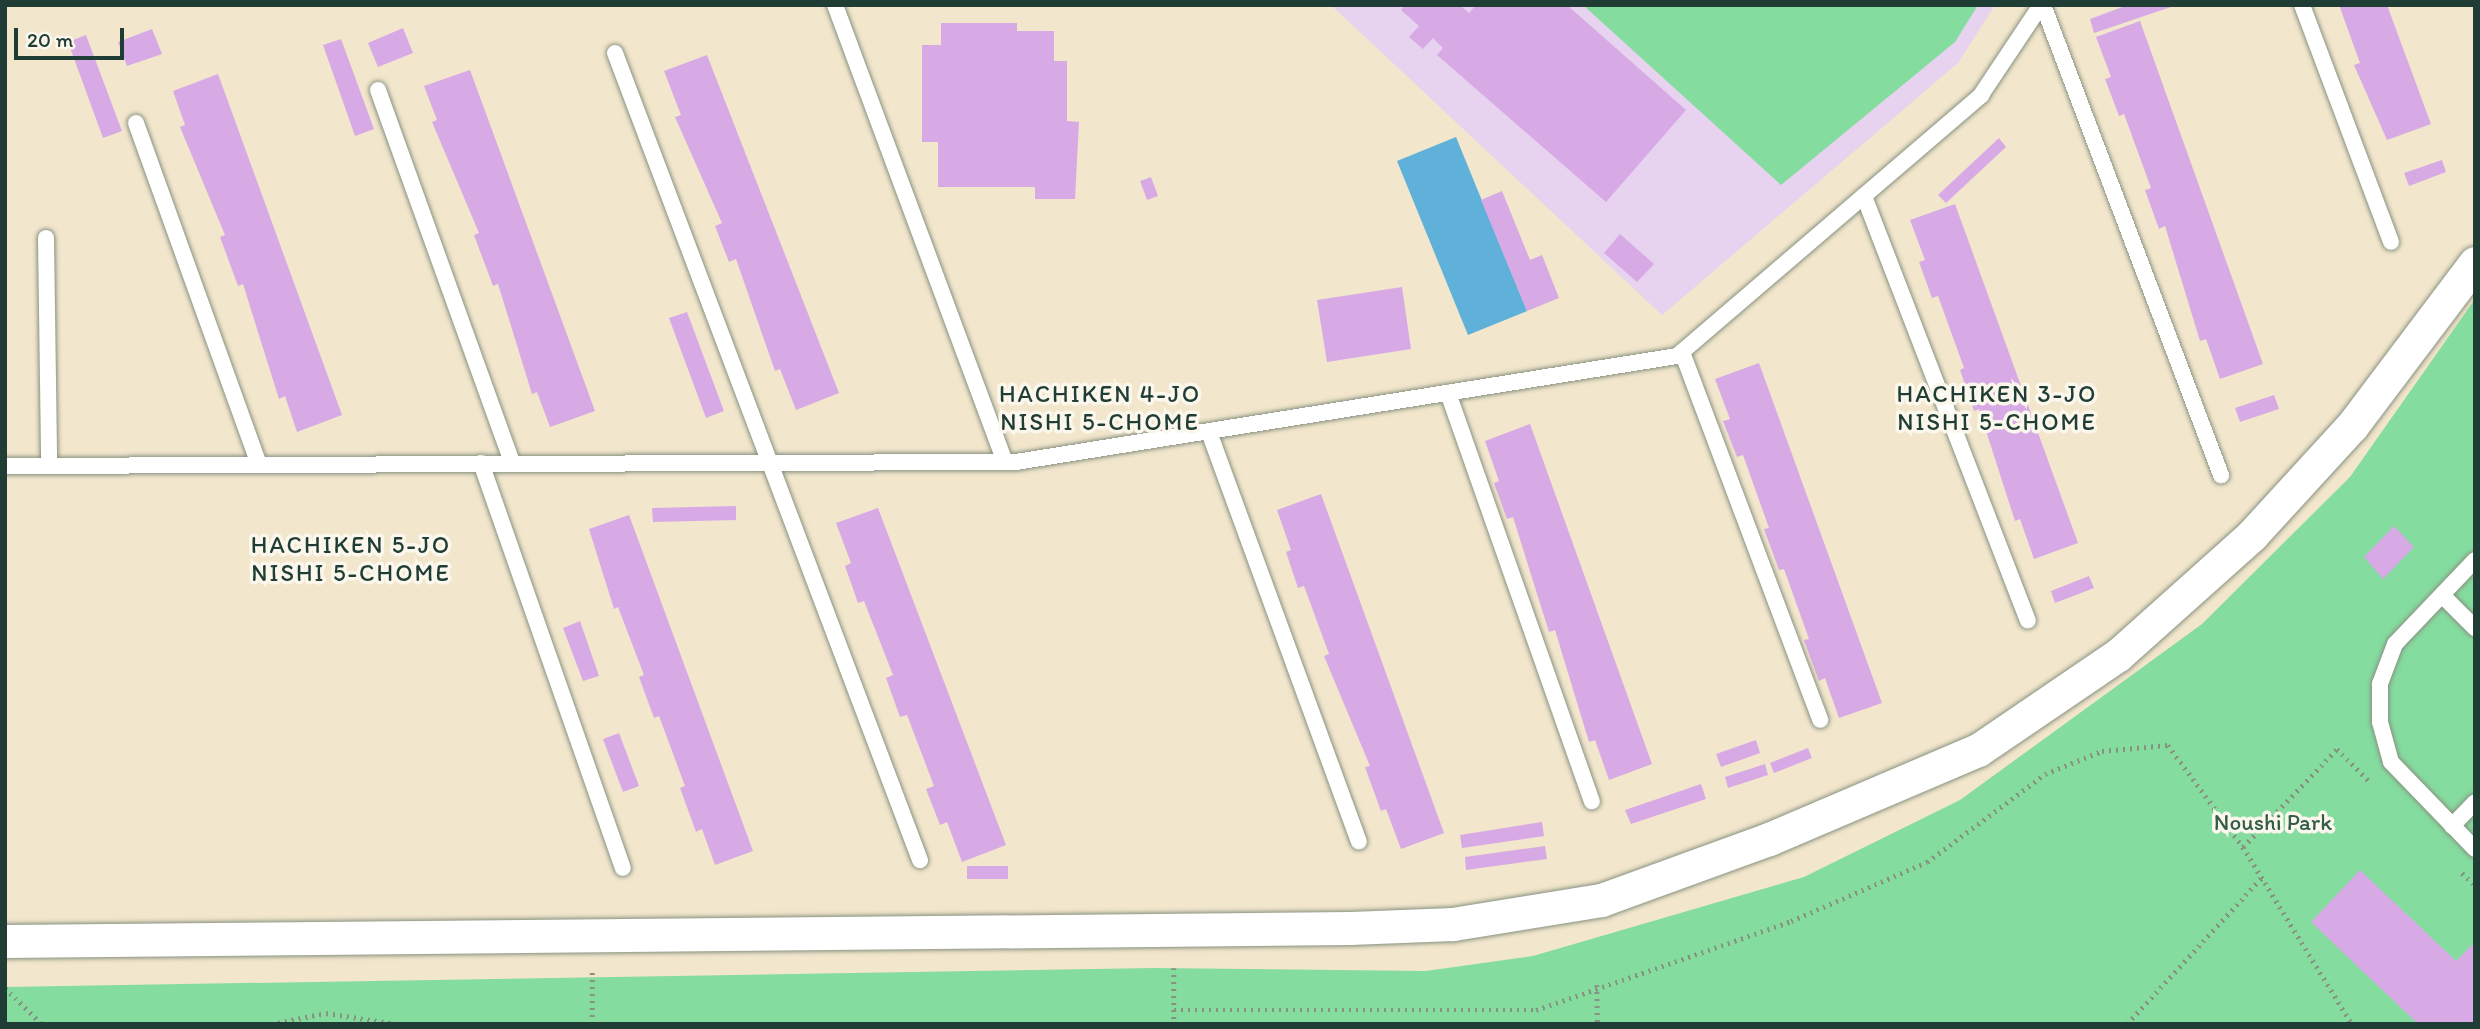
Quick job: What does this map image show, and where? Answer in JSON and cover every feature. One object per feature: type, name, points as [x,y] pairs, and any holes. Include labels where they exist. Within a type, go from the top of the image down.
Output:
[{"type":"street","points":[[5,941],[1350,928],[1453,924],[1601,900],[1769,839],[1978,750],[2119,655],[2252,535],[2352,426],[2475,263]]},
{"type":"lane","points":[[835,5],[1005,461]]},
{"type":"lane","points":[[5,466],[1005,461],[1209,432],[1682,352],[1981,95],[2042,5]]},
{"type":"lane","points":[[2042,5],[2221,475]]},
{"type":"lane","points":[[2302,5],[2390,242]]},
{"type":"lane","points":[[615,53],[920,860]]},
{"type":"lane","points":[[378,90],[512,463]]},
{"type":"lane","points":[[136,123],[259,464]]},
{"type":"lane","points":[[1864,196],[2028,620]]},
{"type":"lane","points":[[46,238],[49,466]]},
{"type":"lane","points":[[1682,352],[1820,720]]},
{"type":"lane","points":[[1448,393],[1592,801]]},
{"type":"lane","points":[[1209,432],[1359,841]]},
{"type":"lane","points":[[481,463],[623,868]]},
{"type":"lane","points":[[2475,560],[2395,644],[2380,684],[2379,722],[2391,762],[2475,849]]},
{"type":"lane","points":[[2442,595],[2475,628]]},
{"type":"lane","points":[[2452,826],[2475,802]]},
{"type":"path","points":[[1174,1010],[1536,1010],[1597,985],[1791,921],[1927,862],[2045,774],[2102,751],[2168,745],[2243,848],[2352,1024]]},
{"type":"path","points":[[2243,848],[2337,749],[2376,788]]},
{"type":"path","points":[[2455,866],[2475,886]]},
{"type":"path","points":[[2127,1024],[2262,877]]},
{"type":"path","points":[[592,965],[592,1024]]},
{"type":"path","points":[[1174,968],[1174,1024]]},
{"type":"path","points":[[1597,985],[1598,1024]]},
{"type":"path","points":[[5,988],[42,1024]]},
{"type":"path","points":[[271,1024],[326,1013],[396,1024]]},
{"type":"shaded area","points":[[1331,5],[1995,5],[1958,63],[1662,315]]},
{"type":"green space","points":[[1583,5],[1978,5],[1955,42],[1781,185]]},
{"type":"green space","name":"Noushi Park","points":[[2475,299],[2475,1024],[5,1024],[5,987],[1154,968],[1426,971],[1533,956],[1804,877],[1960,800],[2202,624],[2350,477]]},
{"type":"water","points":[[1456,137],[1527,311],[1468,335],[1397,161]]},
{"type":"building","points":[[1405,5],[1460,5],[1469,13],[1476,5],[1567,5],[1686,110],[1606,202],[1437,55],[1443,48],[1433,38],[1423,49],[1409,37],[1419,26],[1401,10]]},
{"type":"building","points":[[2128,5],[2174,6],[2094,33],[2090,19]]},
{"type":"building","points":[[2339,5],[2387,5],[2431,124],[2387,140],[2354,65],[2360,63]]},
{"type":"building","points":[[2140,21],[2263,364],[2220,379],[2206,339],[2200,341],[2165,226],[2159,229],[2145,190],[2151,188],[2124,114],[2119,116],[2105,79],[2111,77],[2096,37]]},
{"type":"building","points":[[941,23],[1017,23],[1017,31],[1054,31],[1054,61],[1067,61],[1067,121],[1079,122],[1075,199],[1035,199],[1035,187],[938,187],[938,142],[922,142],[922,45],[941,45]]},
{"type":"building","points":[[403,28],[413,53],[378,67],[368,43]]},
{"type":"building","points":[[152,29],[162,54],[127,66],[118,42]]},
{"type":"building","points":[[86,35],[122,131],[103,138],[68,42]]},
{"type":"building","points":[[341,39],[374,129],[355,136],[323,45]]},
{"type":"building","points":[[707,55],[839,393],[796,410],[780,369],[775,371],[736,259],[729,262],[715,226],[722,223],[675,117],[681,115],[664,71]]},
{"type":"building","points":[[470,70],[595,411],[550,427],[537,392],[532,394],[498,284],[493,286],[474,235],[479,233],[432,122],[437,120],[424,86]]},
{"type":"building","points":[[218,74],[342,415],[297,432],[285,396],[279,399],[243,284],[238,286],[220,237],[225,235],[180,127],[185,125],[173,91]]},
{"type":"building","points":[[1999,138],[2006,147],[1946,203],[1938,195]]},
{"type":"building","points":[[2442,160],[2446,172],[2409,186],[2404,173]]},
{"type":"building","points":[[1151,177],[1158,196],[1147,200],[1140,181]]},
{"type":"building","points":[[1502,191],[1530,260],[1542,255],[1559,298],[1527,311],[1481,200]]},
{"type":"building","points":[[1955,204],[2078,543],[2034,559],[2020,519],[2015,521],[1979,409],[1974,411],[1960,370],[1964,368],[1938,296],[1932,298],[1919,262],[1925,260],[1910,220]]},
{"type":"building","points":[[1620,234],[1654,264],[1637,282],[1604,253]]},
{"type":"building","points":[[1402,287],[1411,349],[1327,362],[1317,300]]},
{"type":"building","points":[[687,312],[724,411],[706,418],[669,318]]},
{"type":"building","points":[[1759,363],[1882,703],[1839,718],[1825,678],[1819,681],[1804,640],[1809,639],[1784,569],[1779,570],[1764,529],[1769,528],[1743,455],[1737,457],[1723,421],[1730,419],[1715,379]]},
{"type":"building","points":[[2274,395],[2279,409],[2240,422],[2235,408]]},
{"type":"building","points":[[1530,424],[1652,764],[1609,780],[1595,740],[1589,742],[1555,630],[1549,632],[1513,517],[1507,519],[1494,483],[1499,481],[1485,441]]},
{"type":"building","points":[[1321,494],[1444,833],[1401,849],[1386,809],[1381,811],[1365,767],[1370,766],[1324,656],[1329,654],[1304,586],[1298,588],[1286,552],[1291,550],[1277,510]]},
{"type":"building","points":[[736,506],[736,520],[653,522],[652,508]]},
{"type":"building","points":[[878,508],[1006,845],[962,862],[947,822],[940,825],[926,789],[934,786],[907,715],[900,717],[886,678],[893,675],[864,601],[858,603],[845,566],[851,563],[836,523]]},
{"type":"building","points":[[629,515],[753,851],[715,865],[702,829],[696,832],[680,788],[685,786],[659,716],[654,718],[639,677],[644,675],[618,607],[614,609],[589,529]]},
{"type":"building","points":[[2394,526],[2414,547],[2383,579],[2364,557]]},
{"type":"building","points":[[2089,576],[2094,588],[2055,603],[2051,591]]},
{"type":"building","points":[[580,621],[599,676],[583,681],[563,628]]},
{"type":"building","points":[[619,733],[639,786],[623,792],[603,739]]},
{"type":"building","points":[[1756,740],[1760,753],[1721,767],[1716,754]]},
{"type":"building","points":[[1808,748],[1812,758],[1774,773],[1770,763]]},
{"type":"building","points":[[1765,764],[1768,775],[1728,788],[1725,777]]},
{"type":"building","points":[[1701,784],[1706,799],[1631,824],[1625,810]]},
{"type":"building","points":[[1542,822],[1544,836],[1462,848],[1460,835]]},
{"type":"building","points":[[1545,846],[1547,859],[1466,870],[1465,857]]},
{"type":"building","points":[[967,866],[1008,866],[1008,879],[967,879]]},
{"type":"building","points":[[2360,870],[2456,961],[2475,942],[2475,1024],[2418,1024],[2311,922]]},
{"type":"district","name":"HACHIKEN 4-JO NISHI 5-CHOME","points":[[1100,408]]},
{"type":"district","name":"HACHIKEN 3-JO NISHI 5-CHOME","points":[[1997,408]]},
{"type":"district","name":"HACHIKEN 5-JO NISHI 5-CHOME","points":[[351,559]]}]
